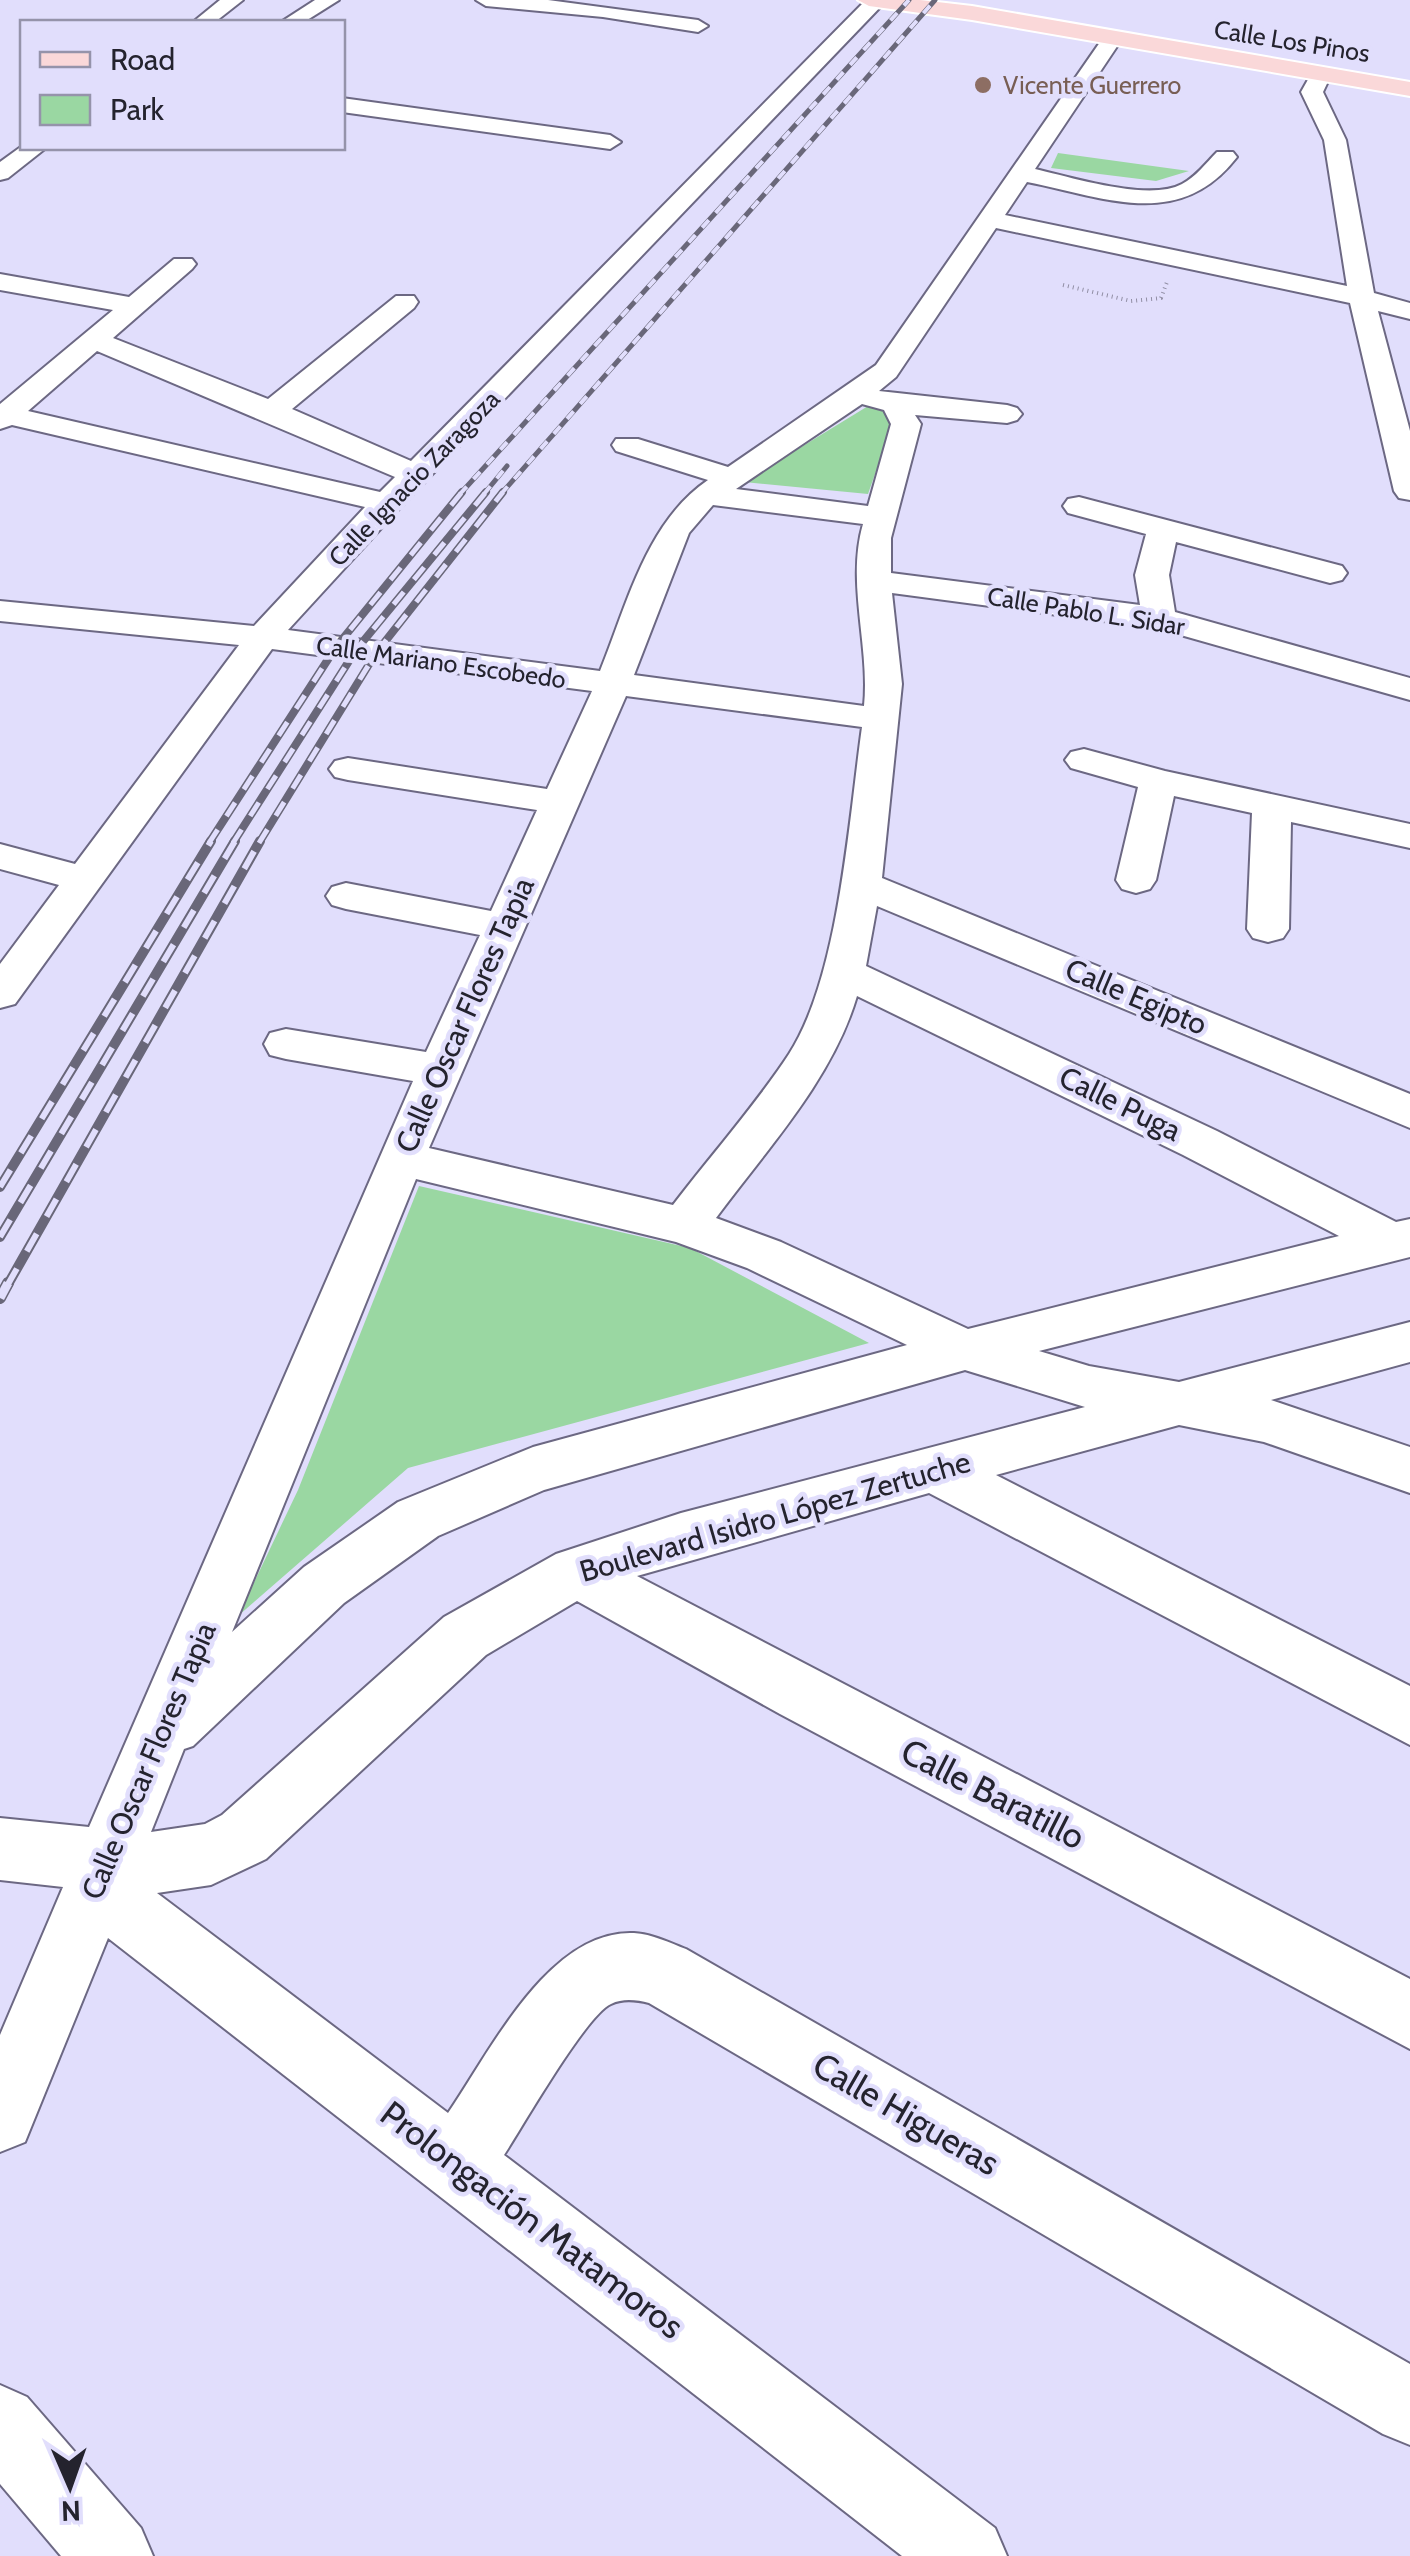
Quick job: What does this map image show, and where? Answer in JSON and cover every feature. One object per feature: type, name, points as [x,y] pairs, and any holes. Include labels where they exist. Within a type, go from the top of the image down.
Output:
[{"type":"main road","name":"Calle Los Pinos","points":[[874,0],[978,6],[1112,39],[1410,89]]},
{"type":"street","points":[[206,20],[233,0]]},
{"type":"street","points":[[294,20],[329,0]]},
{"type":"street","points":[[486,0],[604,11],[698,26]]},
{"type":"street","name":"Calle Ignacio Zaragoza","points":[[0,994],[263,636],[387,502],[874,0]]},
{"type":"street","name":"Calle Oscar Flores Tapia","points":[[0,2117],[401,1158],[612,686],[673,532],[686,512],[720,486],[876,399],[886,371],[1112,39]]},
{"type":"street","points":[[1321,74],[1312,92],[1336,140],[1362,299],[1410,491]]},
{"type":"street","points":[[345,105],[610,142]]},
{"type":"street","points":[[0,173],[32,150]]},
{"type":"street","points":[[1006,196],[1188,191],[1225,157]]},
{"type":"street","points":[[1006,196],[1160,220]]},
{"type":"street","points":[[1006,196],[1410,312]]},
{"type":"street","points":[[2,416],[182,264]]},
{"type":"street","points":[[0,282],[131,305]]},
{"type":"street","points":[[272,410],[405,302]]},
{"type":"street","points":[[90,339],[272,410],[418,474]]},
{"type":"street","points":[[876,399],[1007,414]]},
{"type":"street","points":[[684,1226],[809,1059],[828,1020],[842,972],[861,884],[882,720],[882,644],[874,581],[879,518],[906,424],[876,399]]},
{"type":"street","points":[[2,416],[387,502]]},
{"type":"street","points":[[99,472],[124,441]]},
{"type":"street","points":[[626,445],[720,486],[879,518]]},
{"type":"street","points":[[216,500],[244,470]]},
{"type":"street","points":[[1079,506],[1330,572]]},
{"type":"street","points":[[1160,618],[1152,575],[1163,530]]},
{"type":"street","name":"Calle Pablo L. Sidar","points":[[874,581],[1160,618],[1410,689]]},
{"type":"street","name":"Calle Mariano Escobedo","points":[[0,610],[263,636],[882,720]]},
{"type":"street","points":[[1084,760],[1158,782],[1410,836]]},
{"type":"street","points":[[348,769],[558,802]]},
{"type":"street","points":[[1136,880],[1158,782]]},
{"type":"street","points":[[1268,929],[1272,807]]},
{"type":"street","points":[[0,856],[84,880]]},
{"type":"street","name":"Calle Egipto","points":[[861,884],[1410,1112]]},
{"type":"street","points":[[346,896],[506,927]]},
{"type":"street","name":"Calle Puga","points":[[842,972],[1402,1240]]},
{"type":"street","points":[[286,1044],[440,1070]]},
{"type":"street","points":[[401,1158],[684,1226],[764,1256],[964,1350],[1089,1387],[1186,1403],[1308,1432],[1410,1470]]},
{"type":"street","points":[[160,1737],[324,1586],[418,1518],[549,1465],[964,1350],[1402,1240]]},
{"type":"street","name":"Boulevard Isidro López Zertuche","points":[[0,1849],[100,1876],[212,1854],[244,1837],[465,1636],[576,1572],[681,1537],[1410,1342]]},
{"type":"street","points":[[935,1470],[1410,1716]]},
{"type":"street","name":"Calle Baratillo","points":[[576,1572],[801,1695],[1410,2015]]},
{"type":"street","name":"Prolongación Matamoros","points":[[100,1876],[163,1936],[966,2556]]},
{"type":"street","name":"Calle Higueras","points":[[458,2162],[562,2006],[583,1982],[612,1969],[635,1966],[684,1986],[1410,2407]]},
{"type":"street","points":[[0,2424],[114,2556]]},
{"type":"path","points":[[1063,286],[1130,301]]},
{"type":"green space","points":[[1058,153],[1189,171],[1156,181],[1051,168]]},
{"type":"green space","points":[[873,403],[894,420],[868,494],[744,482]]},
{"type":"green space","points":[[419,1186],[690,1248],[869,1343],[408,1468],[238,1616],[298,1490]]},
{"type":"railway","points":[[460,494],[909,0]]},
{"type":"railway","points":[[501,494],[935,0]]},
{"type":"railway","points":[[484,494],[507,466]]},
{"type":"railway","points":[[209,843],[336,647],[462,492]]},
{"type":"railway","points":[[233,843],[356,650],[486,492]]},
{"type":"railway","points":[[259,843],[376,653],[503,492]]},
{"type":"railway","points":[[0,1187],[211,841]]},
{"type":"railway","points":[[0,1237],[235,841]]},
{"type":"railway","points":[[7,1286],[260,841]]},
{"type":"railway","points":[[0,1298],[8,1283]]},
{"type":"place","name":"Vicente Guerrero","points":[[983,85]]}]
